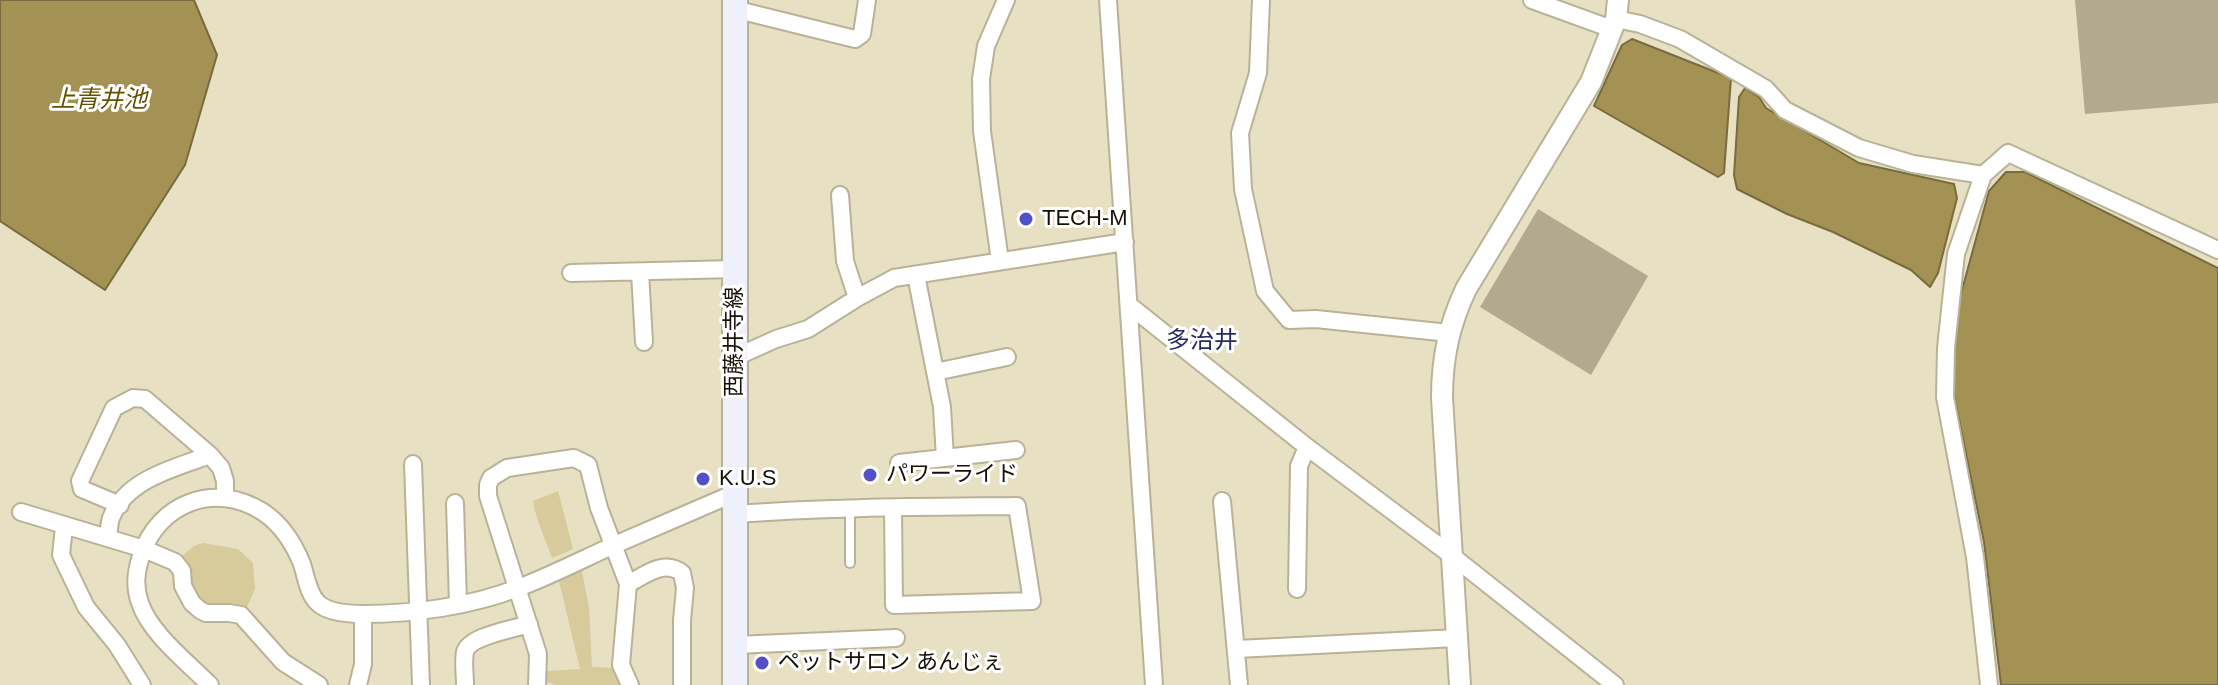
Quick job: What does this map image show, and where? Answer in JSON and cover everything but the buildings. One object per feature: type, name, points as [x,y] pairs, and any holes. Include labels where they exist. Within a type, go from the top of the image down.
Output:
[{"type":"main road","name":"西藤井寺線","points":[[734,5],[735,685]]},
{"type":"street","points":[[734,5],[855,39],[862,34],[867,0]]},
{"type":"street","points":[[1000,261],[982,131],[981,79],[986,46],[1006,0]]},
{"type":"street","points":[[1108,0],[1154,685]]},
{"type":"street","points":[[1261,0],[1258,73],[1240,133],[1243,189],[1265,291],[1289,320],[1316,319],[1449,333]]},
{"type":"street","points":[[1532,0],[1616,16],[1680,39],[1766,89],[1785,110],[1859,148],[1913,164],[1983,175]]},
{"type":"street","points":[[1460,685],[1442,398],[1442,370],[1449,333],[1466,289],[1591,82],[1616,16]]},
{"type":"street","points":[[1989,685],[1975,557],[1945,397],[1946,348],[1956,254],[1983,175],[2008,153],[2218,250]]},
{"type":"street","points":[[840,195],[845,261],[857,298]]},
{"type":"street","points":[[736,357],[808,329],[894,278],[1125,242]]},
{"type":"street","points":[[571,273],[735,269]]},
{"type":"street","points":[[640,272],[644,342]]},
{"type":"street","points":[[916,275],[942,407],[945,458]]},
{"type":"street","points":[[1129,305],[1615,685]]},
{"type":"street","points":[[935,372],[1007,357]]},
{"type":"street","points":[[120,505],[82,489],[80,481],[114,408],[133,398],[145,399],[210,455],[221,468],[225,497]]},
{"type":"street","points":[[1297,589],[1299,466],[1307,447]]},
{"type":"street","points":[[899,463],[1016,450]]},
{"type":"street","points":[[108,537],[111,519],[133,490],[152,477],[210,455]]},
{"type":"street","points":[[537,685],[538,654],[488,496],[488,485],[491,478],[507,468],[574,458],[588,465],[599,508],[628,584],[621,665],[630,685]]},
{"type":"street","points":[[413,464],[421,685]]},
{"type":"street","points":[[210,685],[145,615],[139,601],[135,575],[151,534],[163,518],[178,508],[210,498],[225,497],[263,512],[282,529],[319,605],[363,614],[418,611],[517,588],[613,546],[735,504],[803,509],[1017,506],[1032,601],[894,605],[893,508]]},
{"type":"street","points":[[1222,501],[1239,685]]},
{"type":"street","points":[[455,503],[458,604]]},
{"type":"street","points":[[21,512],[64,527],[108,537],[175,562],[182,571],[183,586],[192,603],[200,610],[241,615],[283,662],[319,685]]},
{"type":"street","points":[[64,527],[61,555],[86,607],[117,645],[142,685]]},
{"type":"street","points":[[628,584],[660,567],[675,567],[682,573],[685,588],[682,685]]},
{"type":"street","points":[[358,685],[363,664],[363,614]]},
{"type":"street","points":[[465,685],[465,653],[468,646],[478,639],[529,624]]},
{"type":"street","points":[[735,645],[896,638]]},
{"type":"street","points":[[1237,649],[1457,638]]},
{"type":"lane","points":[[850,508],[850,563]]},
{"type":"shaded area","points":[[558,491],[573,549],[552,558],[533,501]]},
{"type":"shaded area","points":[[203,543],[238,549],[253,563],[255,589],[246,609],[231,604],[208,604],[196,596],[182,556]]},
{"type":"shaded area","points":[[582,571],[589,608],[592,667],[612,668],[620,685],[556,685],[547,682],[547,671],[580,669],[559,581]]},
{"type":"water","name":"上青井池","points":[[0,0],[194,0],[217,55],[185,165],[105,290],[0,221]]},
{"type":"water","points":[[1632,39],[1731,78],[1724,173],[1718,177],[1594,106],[1622,45]]},
{"type":"water","points":[[1745,88],[1759,97],[1766,108],[1859,163],[1954,184],[1957,198],[1938,273],[1930,287],[1911,270],[1737,189],[1734,175],[1739,97]]},
{"type":"water","points":[[2006,172],[2025,172],[2218,268],[2218,685],[2001,685],[1984,542],[1952,385],[1959,301],[1989,191]]},
{"type":"place","name":"TECH-M","points":[[1026,219]]},
{"type":"place","name":"パワーライド","points":[[870,475]]},
{"type":"place","name":"K.U.S","points":[[703,479]]},
{"type":"place","name":"ペットサロン あんじぇ","points":[[762,663]]},
{"type":"district","name":"多治井","points":[[1202,341]]}]
